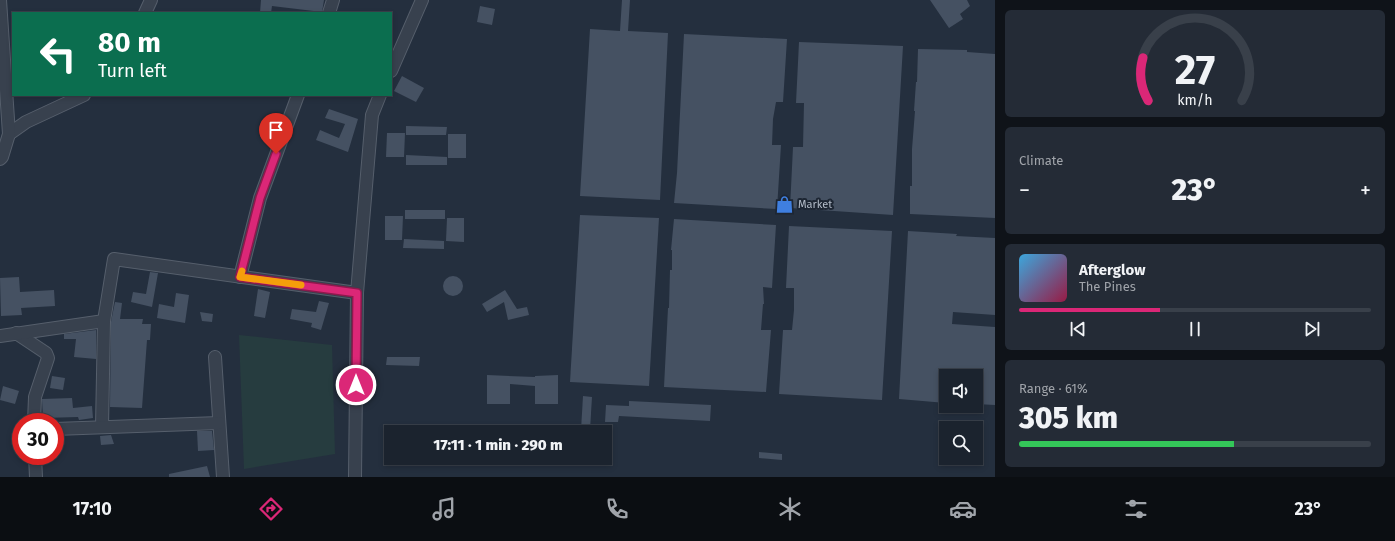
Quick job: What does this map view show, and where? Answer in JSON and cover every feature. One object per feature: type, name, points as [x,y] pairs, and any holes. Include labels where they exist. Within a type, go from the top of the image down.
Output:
[{"type":"street","points":[[0,0],[3,84],[10,134],[0,159]]},
{"type":"street","points":[[145,12],[151,0]]},
{"type":"street","points":[[329,12],[333,0]]},
{"type":"street","points":[[392,69],[422,0]]},
{"type":"street","points":[[10,134],[26,122],[82,96]]},
{"type":"street","points":[[240,277],[260,198],[298,96]]},
{"type":"street","points":[[355,477],[357,293],[372,115],[380,96]]},
{"type":"street","points":[[102,427],[104,320],[114,258],[357,293]]},
{"type":"street","points":[[0,336],[104,320]]},
{"type":"street","points":[[16,334],[46,353],[48,358],[35,397],[34,413]]},
{"type":"street","points":[[215,357],[222,477]]},
{"type":"street","points":[[64,429],[220,423]]},
{"type":"street","points":[[35,465],[36,477]]},
{"type":"green space","points":[[239,335],[332,345],[335,454],[244,469]]},
{"type":"building","points":[[261,0],[324,0],[322,12],[272,6],[271,12],[260,12]]},
{"type":"building","points":[[622,0],[630,0],[628,31],[668,33],[660,200],[580,196],[590,29],[620,31]]},
{"type":"building","points":[[930,0],[967,0],[970,6],[960,14],[963,19],[949,28]]},
{"type":"building","points":[[480,6],[495,9],[492,25],[477,22]]},
{"type":"building","points":[[684,34],[787,39],[783,102],[776,102],[773,119],[772,145],[781,145],[777,209],[674,203],[677,173]]},
{"type":"building","points":[[799,42],[903,46],[893,215],[790,208],[793,147],[803,147],[804,103],[796,103]]},
{"type":"building","points":[[918,49],[967,50],[967,52],[995,54],[995,218],[910,214],[910,186],[912,186],[912,149]]},
{"type":"building","points":[[402,76],[424,88],[416,102],[394,91]]},
{"type":"building","points":[[329,109],[358,119],[348,152],[316,140],[320,130],[339,138],[345,124],[325,118]]},
{"type":"building","points":[[406,126],[447,127],[446,135],[406,135]]},
{"type":"building","points":[[387,133],[405,133],[404,157],[386,157]]},
{"type":"building","points":[[448,134],[466,134],[466,158],[448,158]]},
{"type":"building","points":[[406,155],[447,157],[447,165],[406,165]]},
{"type":"building","points":[[405,210],[445,210],[445,219],[405,219]]},
{"type":"building","points":[[580,215],[659,218],[649,386],[570,382]]},
{"type":"building","points":[[385,216],[403,216],[402,240],[385,240]]},
{"type":"building","points":[[447,218],[464,218],[464,242],[446,241]]},
{"type":"building","points":[[674,219],[776,225],[772,288],[763,287],[764,304],[761,330],[771,330],[766,392],[664,387]]},
{"type":"building","points":[[789,226],[892,231],[882,400],[779,394],[783,330],[792,330],[794,310],[794,288],[786,288]]},
{"type":"building","points":[[908,231],[995,238],[995,315],[953,312],[952,324],[995,327],[995,405],[983,404],[983,369],[939,369],[939,402],[899,399]]},
{"type":"building","points":[[404,239],[444,241],[444,249],[403,248]]},
{"type":"building","points":[[150,272],[158,273],[152,307],[131,302],[133,292],[146,294]]},
{"type":"building","points":[[453,276],[460,279],[463,286],[460,293],[453,296],[446,293],[443,286],[446,279]]},
{"type":"building","points":[[19,277],[20,292],[54,290],[55,306],[21,308],[22,315],[1,316],[0,278]]},
{"type":"building","points":[[258,289],[270,292],[265,318],[254,316]]},
{"type":"building","points":[[505,290],[517,309],[527,307],[529,315],[508,320],[504,302],[487,312],[482,304]]},
{"type":"building","points":[[176,293],[189,295],[185,323],[157,318],[159,304],[174,307]]},
{"type":"building","points":[[319,301],[329,303],[321,330],[311,327],[312,323],[290,319],[292,309],[316,312]]},
{"type":"building","points":[[115,302],[122,303],[120,319],[143,319],[142,324],[151,324],[150,340],[147,340],[142,408],[110,407],[111,322]]},
{"type":"building","points":[[200,312],[213,314],[212,322],[202,321]]},
{"type":"building","points":[[96,330],[96,359],[74,357],[76,339],[64,339],[64,334]]},
{"type":"building","points":[[387,357],[420,357],[419,366],[386,365]]},
{"type":"building","points":[[487,375],[535,377],[558,375],[558,404],[535,404],[535,386],[510,384],[510,404],[487,404]]},
{"type":"building","points":[[52,376],[65,378],[63,390],[50,388]]},
{"type":"building","points":[[3,386],[19,391],[15,404],[0,400]]},
{"type":"building","points":[[583,396],[592,397],[590,425],[581,425]]},
{"type":"building","points":[[72,398],[73,408],[92,406],[93,418],[79,420],[78,417],[64,417],[64,413],[43,413],[42,399]]},
{"type":"building","points":[[629,401],[711,405],[710,421],[619,416],[618,422],[605,422],[606,405],[629,406]]},
{"type":"building","points":[[197,431],[212,431],[214,450],[198,451]]},
{"type":"building","points":[[111,435],[114,444],[101,445],[100,436]]},
{"type":"building","points":[[759,452],[782,454],[782,460],[759,458]]},
{"type":"building","points":[[207,466],[210,477],[169,477],[169,474]]},
{"type":"slow traffic","points":[[242,271],[240,277],[301,285]]},
{"type":"place","name":"Market","points":[[785,204]]},
{"type":"route","points":[[276,154],[260,198],[240,277],[357,293],[356,385]]}]
